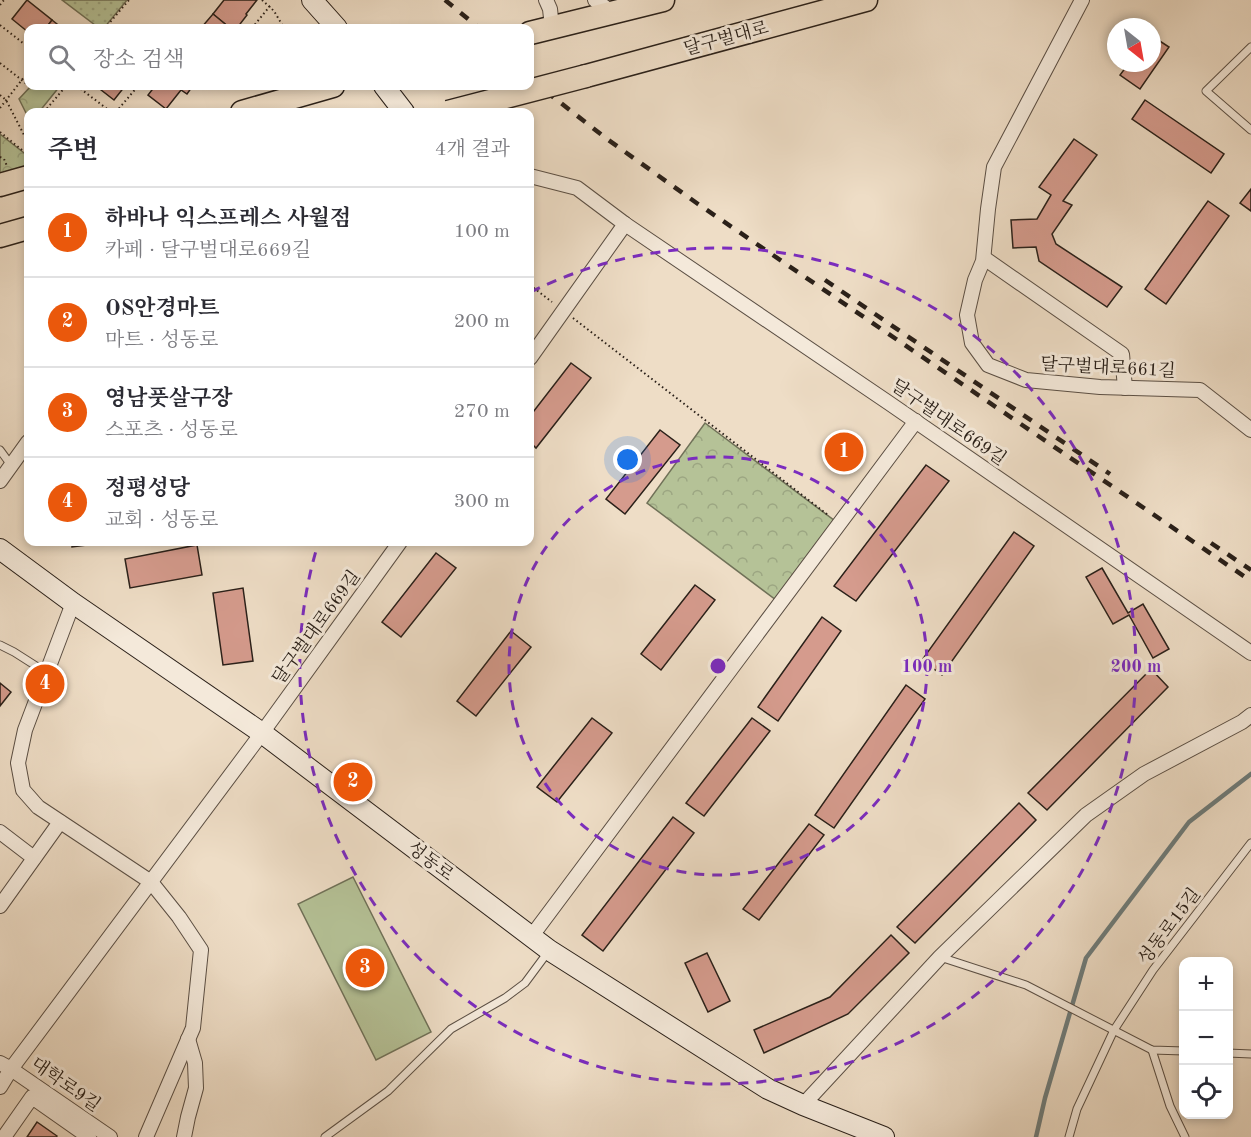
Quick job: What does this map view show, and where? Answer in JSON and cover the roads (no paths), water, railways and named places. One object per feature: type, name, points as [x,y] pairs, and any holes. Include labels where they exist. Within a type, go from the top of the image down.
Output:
[{"type":"main road","points":[[541,30],[604,7],[663,0]]},
{"type":"main road","name":"달구벌대로","points":[[468,108],[866,0]]},
{"type":"main road","points":[[256,108],[319,90]]},
{"type":"main road","points":[[0,185],[24,178]]},
{"type":"main road","points":[[0,236],[24,229]]},
{"type":"street","points":[[312,0],[333,24]]},
{"type":"street","points":[[541,30],[550,9],[546,0]]},
{"type":"street","name":"달구벌대로661길","points":[[1082,0],[994,167],[984,258],[975,280],[967,315],[972,343],[988,365],[1026,380],[1100,387],[1200,390],[1251,430]]},
{"type":"street","points":[[387,90],[401,108]]},
{"type":"street","name":"달구벌대로669길","points":[[534,177],[576,188],[625,224],[1251,653]]},
{"type":"street","points":[[534,352],[625,224]]},
{"type":"street","points":[[984,258],[1122,354],[1125,388]]},
{"type":"street","points":[[531,937],[916,422]]},
{"type":"street","points":[[0,481],[24,447]]},
{"type":"street","name":"달구벌대로669길","points":[[0,1087],[6,1066],[151,882],[397,546]]},
{"type":"street","name":"성동로","points":[[0,549],[72,603],[262,733],[549,950],[768,1089],[884,1137]]},
{"type":"street","points":[[72,603],[25,730],[18,763],[23,790],[38,807],[151,882],[179,917],[201,950],[193,1028],[146,1137]]},
{"type":"street","points":[[803,1105],[940,957],[1086,815],[1144,774],[1251,715]]},
{"type":"street","points":[[0,906],[60,822]]},
{"type":"street","points":[[0,832],[34,858]]},
{"type":"street","points":[[184,1137],[196,1088],[195,1063],[188,1039]]},
{"type":"street","name":"대학로9길","points":[[6,1066],[110,1137]]},
{"type":"street","points":[[4,1137],[32,1097],[89,1137]]},
{"type":"lane","points":[[1251,47],[1206,91],[1251,130]]},
{"type":"lane","points":[[0,450],[11,465]]},
{"type":"lane","points":[[0,645],[47,673]]},
{"type":"lane","name":"성동로15길","points":[[1069,1137],[1077,1109],[1114,1030],[1153,970],[1251,843]]},
{"type":"lane","points":[[325,1137],[388,1091],[452,1029],[505,998],[525,983],[549,950]]},
{"type":"lane","points":[[940,957],[1026,985],[1152,1050],[1179,1051]]},
{"type":"lane","points":[[1152,1050],[1170,1106],[1185,1137]]},
{"type":"lane","points":[[1233,1053],[1251,1054]]},
{"type":"waterway","points":[[1036,1137],[1045,1098],[1086,958],[1189,822],[1251,774]]},
{"type":"railway","points":[[445,0],[474,24]]},
{"type":"railway","points":[[534,82],[607,139],[698,204],[1251,581]]},
{"type":"railway","points":[[825,280],[1110,474]]},
{"type":"railway","points":[[1211,543],[1251,570]]},
{"type":"place","name":"하바나 익스프레스 사월점","points":[[844,452]]},
{"type":"place","name":"정평성당","points":[[45,684]]},
{"type":"place","name":"OS안경마트","points":[[353,782]]},
{"type":"place","name":"영남풋살구장","points":[[365,968]]}]
